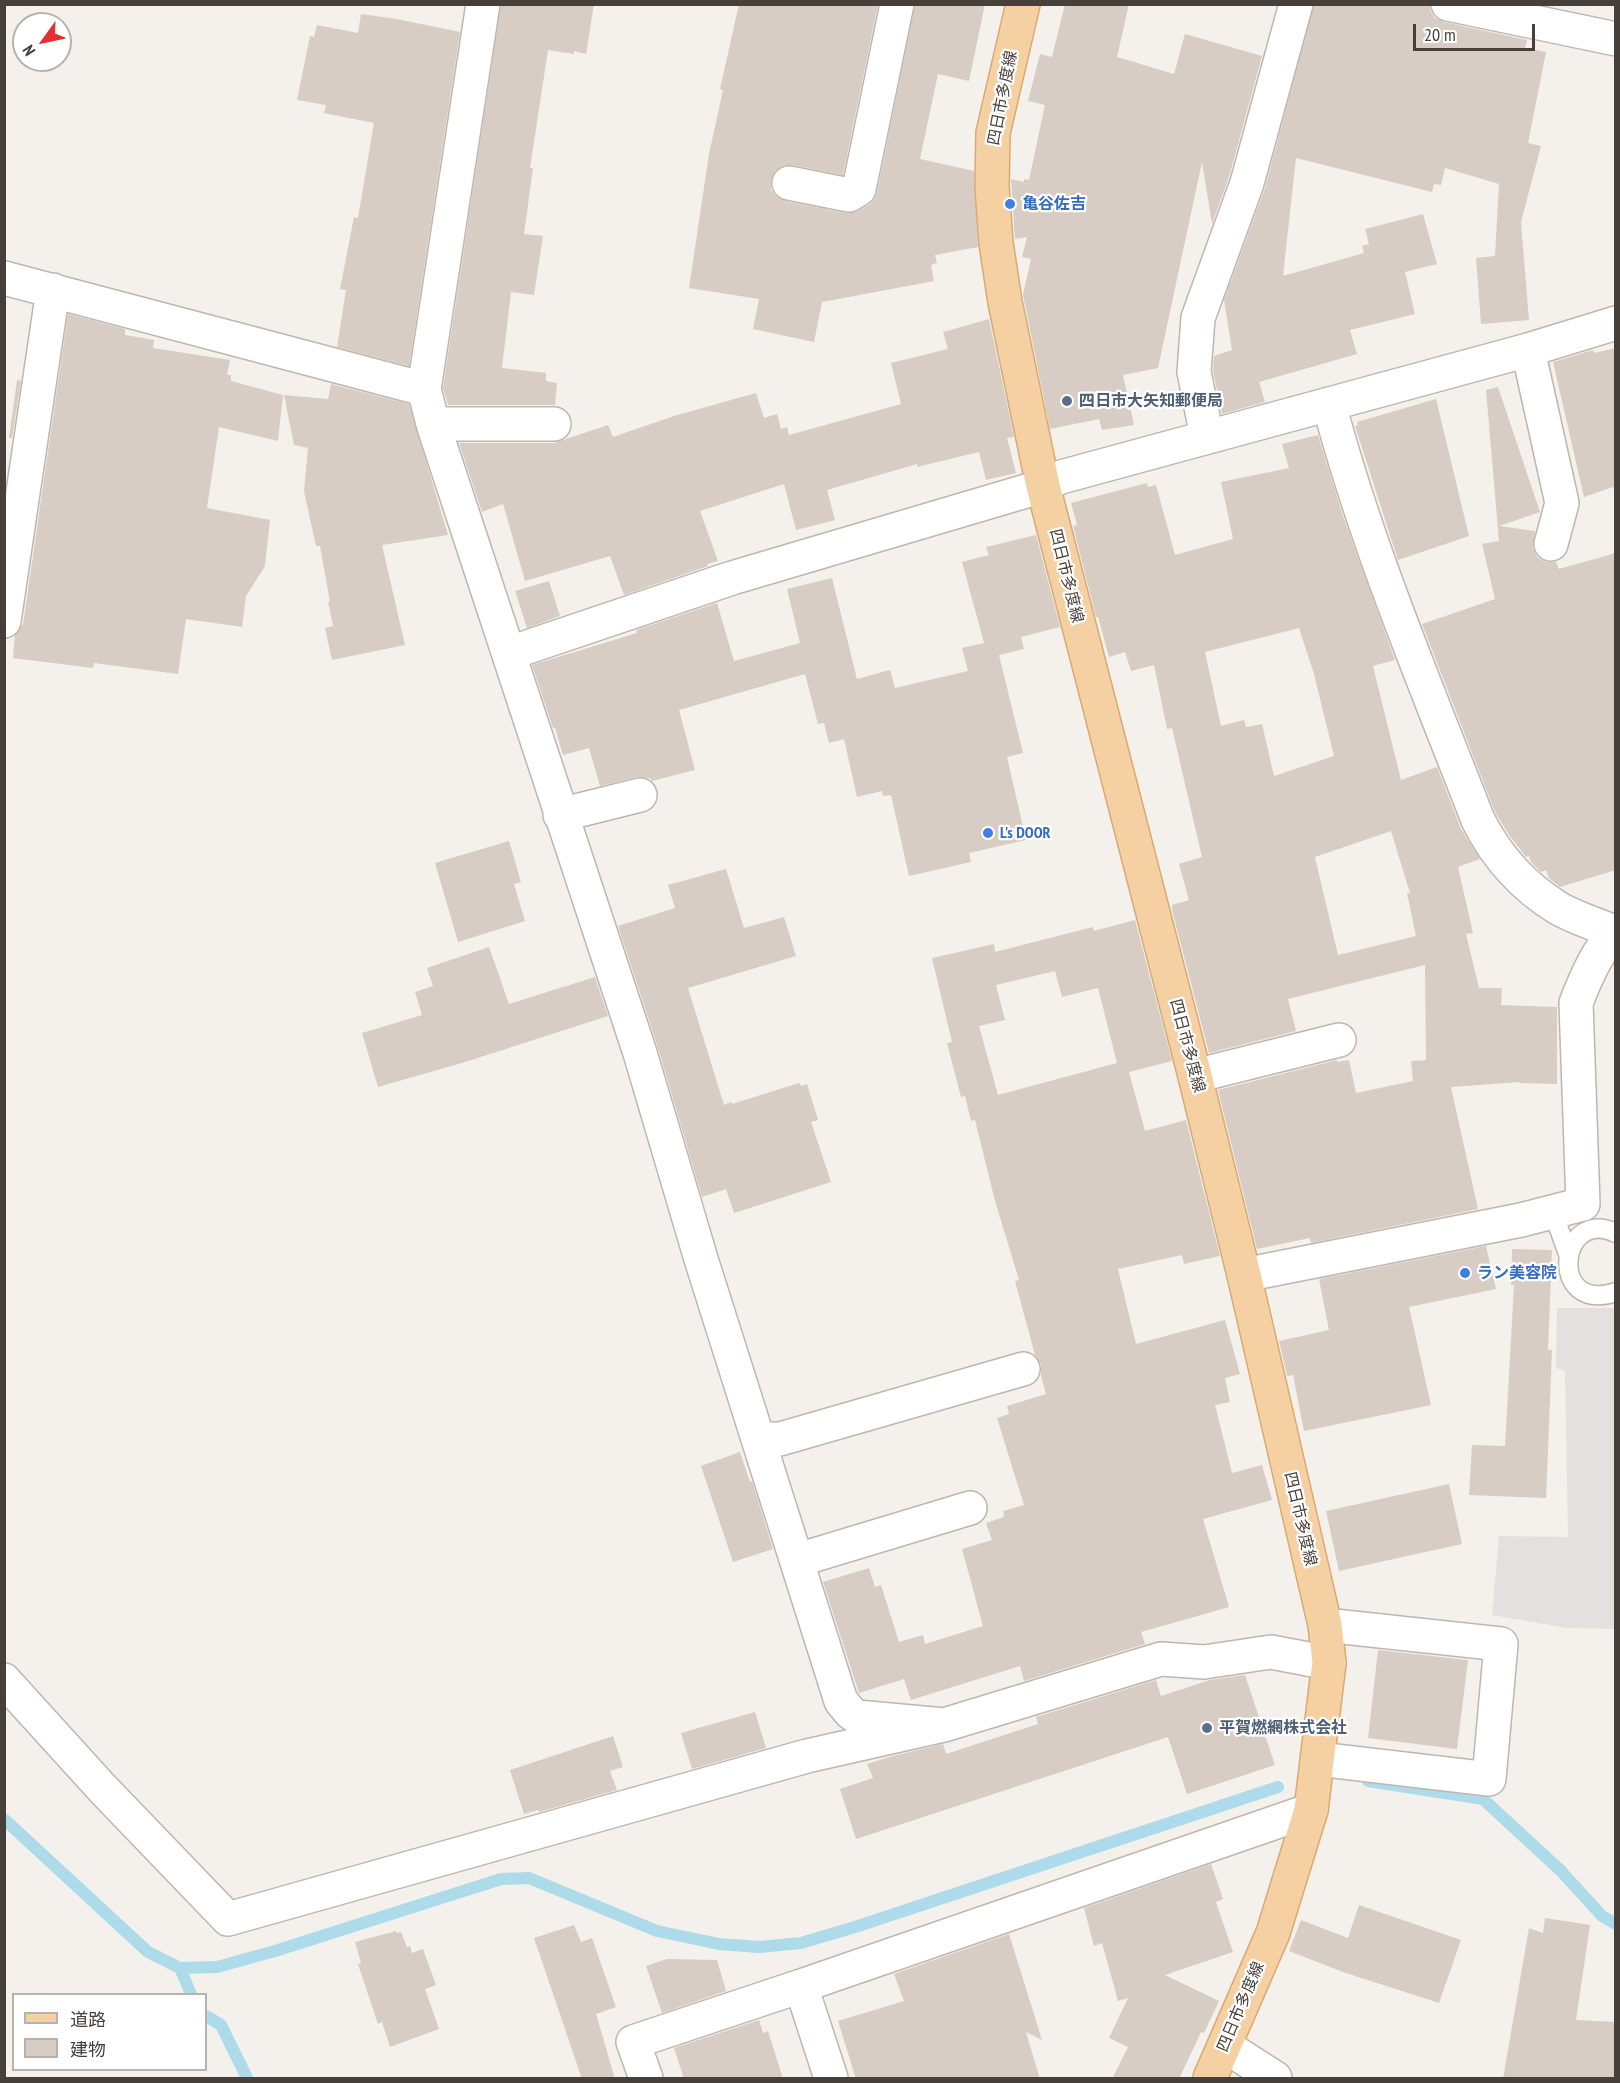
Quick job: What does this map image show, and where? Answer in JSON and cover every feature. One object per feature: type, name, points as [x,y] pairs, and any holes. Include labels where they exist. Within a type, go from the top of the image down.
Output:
[{"type":"main road","name":"四日市多度線","points":[[1023,4],[993,133],[992,187],[996,243],[1005,302],[1044,486],[1244,1275],[1325,1625],[1329,1663],[1311,1810],[1273,1934],[1210,2079]]},
{"type":"street","points":[[483,4],[424,389],[433,424],[640,1053],[701,1258],[841,1701],[857,1717],[945,1725]]},
{"type":"street","points":[[789,183],[849,195],[859,189],[897,4]]},
{"type":"street","points":[[1207,437],[1194,372],[1198,318],[1246,183],[1296,4]]},
{"type":"street","points":[[1448,4],[1616,39]]},
{"type":"street","points":[[4,278],[424,389]]},
{"type":"street","points":[[4,621],[53,290]]},
{"type":"street","points":[[510,653],[732,578],[1044,486],[1061,477],[1528,350],[1616,323]]},
{"type":"street","points":[[1528,350],[1562,503],[1551,544]]},
{"type":"street","points":[[1244,1275],[1568,1208],[1576,1003],[1586,976],[1615,931],[1559,908],[1530,888],[1506,864],[1489,841],[1390,594],[1344,461],[1329,404]]},
{"type":"street","points":[[433,424],[554,424]]},
{"type":"street","points":[[560,815],[640,795]]},
{"type":"street","points":[[1195,1076],[1339,1040]]},
{"type":"street","points":[[759,1439],[780,1439],[1023,1369]]},
{"type":"street","points":[[798,1560],[970,1508]]},
{"type":"street","points":[[1318,1759],[1489,1779],[1501,1644],[1325,1625]]},
{"type":"street","points":[[4,1680],[102,1788],[228,1919],[807,1756],[945,1725],[1161,1659],[1204,1662],[1270,1652],[1329,1663]]},
{"type":"street","points":[[646,2079],[633,2042],[1311,1810]]},
{"type":"street","points":[[801,1986],[831,2079]]},
{"type":"street","points":[[1224,2046],[1275,2079]]},
{"type":"lane","points":[[1612,1232],[1568,1208],[1567,1267],[1572,1280],[1580,1290],[1592,1295],[1605,1296],[1616,1292]]},
{"type":"lane","points":[[1568,1254],[1574,1242],[1583,1233],[1596,1229],[1612,1232]]},
{"type":"shaded area","points":[[1557,1308],[1615,1308],[1615,1629],[1567,1628],[1492,1615],[1499,1536],[1568,1537],[1565,1371],[1556,1368]]},
{"type":"building","points":[[501,4],[594,4],[586,54],[548,50],[530,168],[533,168],[524,234],[543,236],[534,295],[511,292],[502,368],[546,373],[546,381],[557,383],[555,405],[448,405],[443,388]]},
{"type":"building","points":[[739,4],[878,4],[843,175],[784,165],[775,171],[771,180],[771,190],[785,201],[845,213],[858,211],[869,205],[877,193],[915,4],[985,4],[969,81],[938,74],[920,159],[974,171],[978,247],[935,255],[937,263],[931,265],[934,281],[822,302],[814,342],[753,329],[759,299],[689,288],[709,154],[723,90],[720,89]]},
{"type":"building","points":[[1065,4],[1129,4],[1117,57],[1174,74],[1185,34],[1262,56],[1229,177],[1212,224],[1202,162],[1158,368],[1123,375],[1134,425],[1102,430],[1099,419],[1050,429],[1023,295],[1031,259],[1022,257],[1027,237],[1015,239],[1011,179],[1024,182],[1024,179],[1029,180],[1045,105],[1028,101],[1040,54],[1052,57]]},
{"type":"building","points":[[1314,4],[1430,4],[1430,10],[1435,18],[1444,22],[1527,40],[1525,48],[1546,52],[1528,143],[1541,146],[1521,222],[1529,320],[1481,324],[1476,258],[1495,256],[1499,184],[1445,168],[1441,185],[1434,184],[1432,192],[1296,158],[1283,276],[1364,253],[1362,246],[1369,244],[1365,229],[1423,214],[1437,264],[1405,272],[1415,314],[1350,330],[1357,354],[1259,382],[1265,402],[1222,414],[1213,371],[1214,356],[1232,350],[1224,300],[1265,188]]},
{"type":"building","points":[[361,14],[460,32],[409,366],[337,347],[346,290],[340,289],[354,217],[358,218],[374,123],[324,113],[326,105],[297,100],[310,36],[314,37],[317,25],[358,33]]},
{"type":"building","points":[[68,314],[125,329],[125,335],[154,340],[153,348],[230,360],[227,375],[231,375],[231,381],[283,395],[278,441],[219,427],[207,508],[270,520],[265,566],[246,596],[242,627],[186,619],[178,674],[94,663],[93,668],[13,658],[15,635],[23,624]]},
{"type":"building","points":[[989,319],[1014,437],[1007,438],[1016,473],[986,480],[979,452],[917,467],[917,464],[827,490],[835,520],[796,530],[784,484],[700,511],[718,561],[624,595],[610,556],[525,581],[503,504],[482,512],[459,443],[554,443],[608,425],[613,437],[674,416],[756,393],[764,418],[777,414],[781,429],[787,427],[789,435],[901,404],[891,363],[948,349],[943,332]]},
{"type":"building","points":[[1616,348],[1616,486],[1584,497],[1553,362],[1593,350],[1594,353]]},
{"type":"building","points":[[17,380],[21,381],[12,438],[9,438]]},
{"type":"building","points":[[331,384],[409,404],[448,535],[382,545],[405,645],[332,660],[325,628],[333,626],[328,602],[330,602],[320,546],[316,546],[304,491],[308,448],[294,445],[284,395],[328,399]]},
{"type":"building","points":[[1498,387],[1540,512],[1499,526],[1535,531],[1533,548],[1537,557],[1546,562],[1556,562],[1559,569],[1616,553],[1616,870],[1560,887],[1549,878],[1546,870],[1541,872],[1531,862],[1529,856],[1526,857],[1495,812],[1422,624],[1495,599],[1482,544],[1499,541],[1486,390]]},
{"type":"building","points":[[1436,399],[1469,536],[1398,560],[1355,426],[1358,425],[1357,422]]},
{"type":"building","points":[[1318,435],[1343,516],[1395,660],[1373,666],[1401,780],[1437,767],[1461,829],[1480,859],[1458,867],[1473,933],[1466,934],[1479,988],[1502,988],[1501,1005],[1557,1007],[1557,1084],[1520,1082],[1451,1087],[1478,1209],[1311,1243],[1310,1238],[1257,1249],[1218,1090],[1337,1060],[1337,1062],[1349,1060],[1356,1093],[1413,1081],[1411,1061],[1426,1060],[1425,965],[1288,999],[1296,1031],[1209,1053],[1172,910],[1172,905],[1189,900],[1179,864],[1202,857],[1172,728],[1167,729],[1154,665],[1131,671],[1125,652],[1109,657],[1098,617],[1096,617],[1073,526],[1077,525],[1071,503],[1147,483],[1148,487],[1156,485],[1175,555],[1233,539],[1221,482],[1289,468],[1282,444]],"holes":[[[1299,628],[1314,674],[1334,756],[1274,776],[1262,724],[1246,727],[1244,720],[1221,726],[1205,652]],[[1391,831],[1410,893],[1407,893],[1416,936],[1338,955],[1315,857]]]},
{"type":"building","points":[[1036,535],[1060,627],[1021,637],[1024,649],[999,655],[1023,753],[1007,757],[1026,840],[969,853],[971,862],[909,876],[891,795],[883,796],[882,791],[857,797],[844,739],[829,743],[824,723],[818,724],[805,674],[679,710],[695,770],[652,781],[650,778],[636,777],[600,786],[589,748],[563,755],[532,665],[637,633],[636,630],[717,603],[734,661],[800,643],[787,589],[832,578],[857,679],[890,670],[895,688],[968,671],[962,648],[984,643],[962,562],[989,555],[986,547]]},
{"type":"building","points":[[549,581],[560,616],[527,628],[515,591]]},
{"type":"building","points":[[509,841],[521,882],[514,884],[525,921],[458,942],[435,863]]},
{"type":"building","points":[[726,869],[744,928],[784,917],[796,956],[688,988],[724,1105],[799,1083],[801,1086],[807,1084],[818,1120],[811,1122],[831,1182],[734,1213],[726,1189],[702,1197],[658,1048],[618,926],[675,908],[668,885]]},
{"type":"building","points":[[1135,920],[1172,1061],[1129,1072],[1145,1131],[1186,1120],[1220,1256],[1184,1264],[1182,1255],[1118,1269],[1136,1344],[1225,1320],[1240,1374],[1225,1378],[1230,1402],[1215,1405],[1232,1473],[1262,1465],[1272,1500],[1203,1519],[1229,1607],[1141,1632],[1145,1644],[1024,1681],[1020,1666],[911,1700],[904,1679],[859,1693],[823,1582],[869,1568],[875,1587],[881,1585],[899,1642],[923,1635],[925,1644],[983,1626],[962,1549],[992,1540],[986,1523],[1004,1517],[1003,1511],[1024,1505],[997,1418],[1009,1414],[1007,1406],[1046,1394],[1041,1375],[1041,1364],[1035,1355],[1015,1281],[1019,1280],[995,1201],[975,1120],[971,1121],[965,1096],[961,1097],[947,1043],[952,1042],[932,958],[994,944],[995,952],[1093,927],[1094,931]],"holes":[[[1055,971],[1062,997],[1098,988],[1117,1063],[998,1095],[979,1026],[1005,1020],[996,985]]]},
{"type":"building","points":[[489,947],[509,1004],[595,977],[608,1016],[462,1063],[378,1087],[362,1033],[422,1015],[415,992],[433,986],[427,968]]},
{"type":"building","points":[[1486,1246],[1496,1289],[1409,1307],[1431,1405],[1304,1431],[1293,1375],[1287,1376],[1279,1341],[1329,1330],[1319,1279]]},
{"type":"building","points":[[1512,1249],[1552,1250],[1548,1350],[1552,1350],[1546,1498],[1469,1495],[1472,1445],[1505,1446],[1514,1285],[1511,1285]]},
{"type":"building","points":[[740,1452],[750,1482],[752,1481],[773,1549],[733,1562],[701,1466]]},
{"type":"building","points":[[1449,1484],[1462,1544],[1339,1571],[1326,1511]]},
{"type":"building","points":[[1378,1650],[1468,1660],[1457,1749],[1368,1738]]},
{"type":"building","points":[[1245,1675],[1275,1765],[1187,1794],[1168,1737],[856,1839],[840,1789],[873,1778],[867,1764],[943,1744],[946,1754],[1038,1724],[1036,1717],[1156,1680],[1161,1696],[1210,1680]]},
{"type":"building","points":[[755,1712],[766,1748],[692,1769],[681,1733]]},
{"type":"building","points":[[613,1736],[623,1767],[610,1771],[617,1790],[539,1812],[538,1810],[524,1814],[510,1770]]},
{"type":"building","points":[[1211,1864],[1223,1899],[1216,1902],[1233,1952],[1165,1975],[1219,2001],[1204,2033],[1201,2032],[1179,2079],[1112,2079],[1128,2047],[1109,2038],[1128,1998],[1118,2001],[1102,1943],[1094,1946],[1084,1908]]},
{"type":"building","points":[[1359,1905],[1461,1940],[1439,2003],[1343,1972],[1289,1951],[1301,1920],[1348,1938]]},
{"type":"building","points":[[1545,1918],[1590,1925],[1576,2020],[1616,2022],[1616,2079],[1503,2079],[1529,1928],[1543,1933]]},
{"type":"building","points":[[574,1925],[581,1942],[592,1938],[616,2007],[596,2014],[615,2079],[582,2079],[534,1938]]},
{"type":"building","points":[[396,1931],[401,1932],[412,1953],[423,1949],[436,1985],[425,1989],[439,2029],[390,2047],[382,2022],[378,2024],[358,1964],[361,1963],[355,1942]]},
{"type":"building","points":[[1009,1934],[1042,2040],[1026,2032],[1040,2079],[856,2079],[838,2021],[904,2001],[894,1974]]},
{"type":"building","points":[[667,1959],[717,1960],[726,1991],[662,2013],[646,1966]]},
{"type":"building","points":[[759,2020],[763,2033],[768,2031],[783,2079],[684,2079],[674,2048]]},
{"type":"waterway","points":[[1368,1781],[1483,1799],[1561,1871],[1602,1916],[1616,1924]]},
{"type":"waterway","points":[[4,1819],[148,1952],[180,1968],[217,1967],[275,1951],[501,1879],[529,1878],[657,1931],[719,1944],[759,1947],[801,1943],[1278,1787]]},
{"type":"waterway","points":[[180,1968],[191,1993]]},
{"type":"waterway","points":[[207,2017],[221,2025],[247,2078]]},
{"type":"place","name":"亀谷佐吉","points":[[1010,204]]},
{"type":"place","name":"四日市大矢知郵便局","points":[[1067,401]]},
{"type":"place","name":"L's DOOR","points":[[988,833]]},
{"type":"place","name":"ラン美容院","points":[[1465,1273]]},
{"type":"place","name":"平賀燃網株式会社","points":[[1207,1728]]}]
